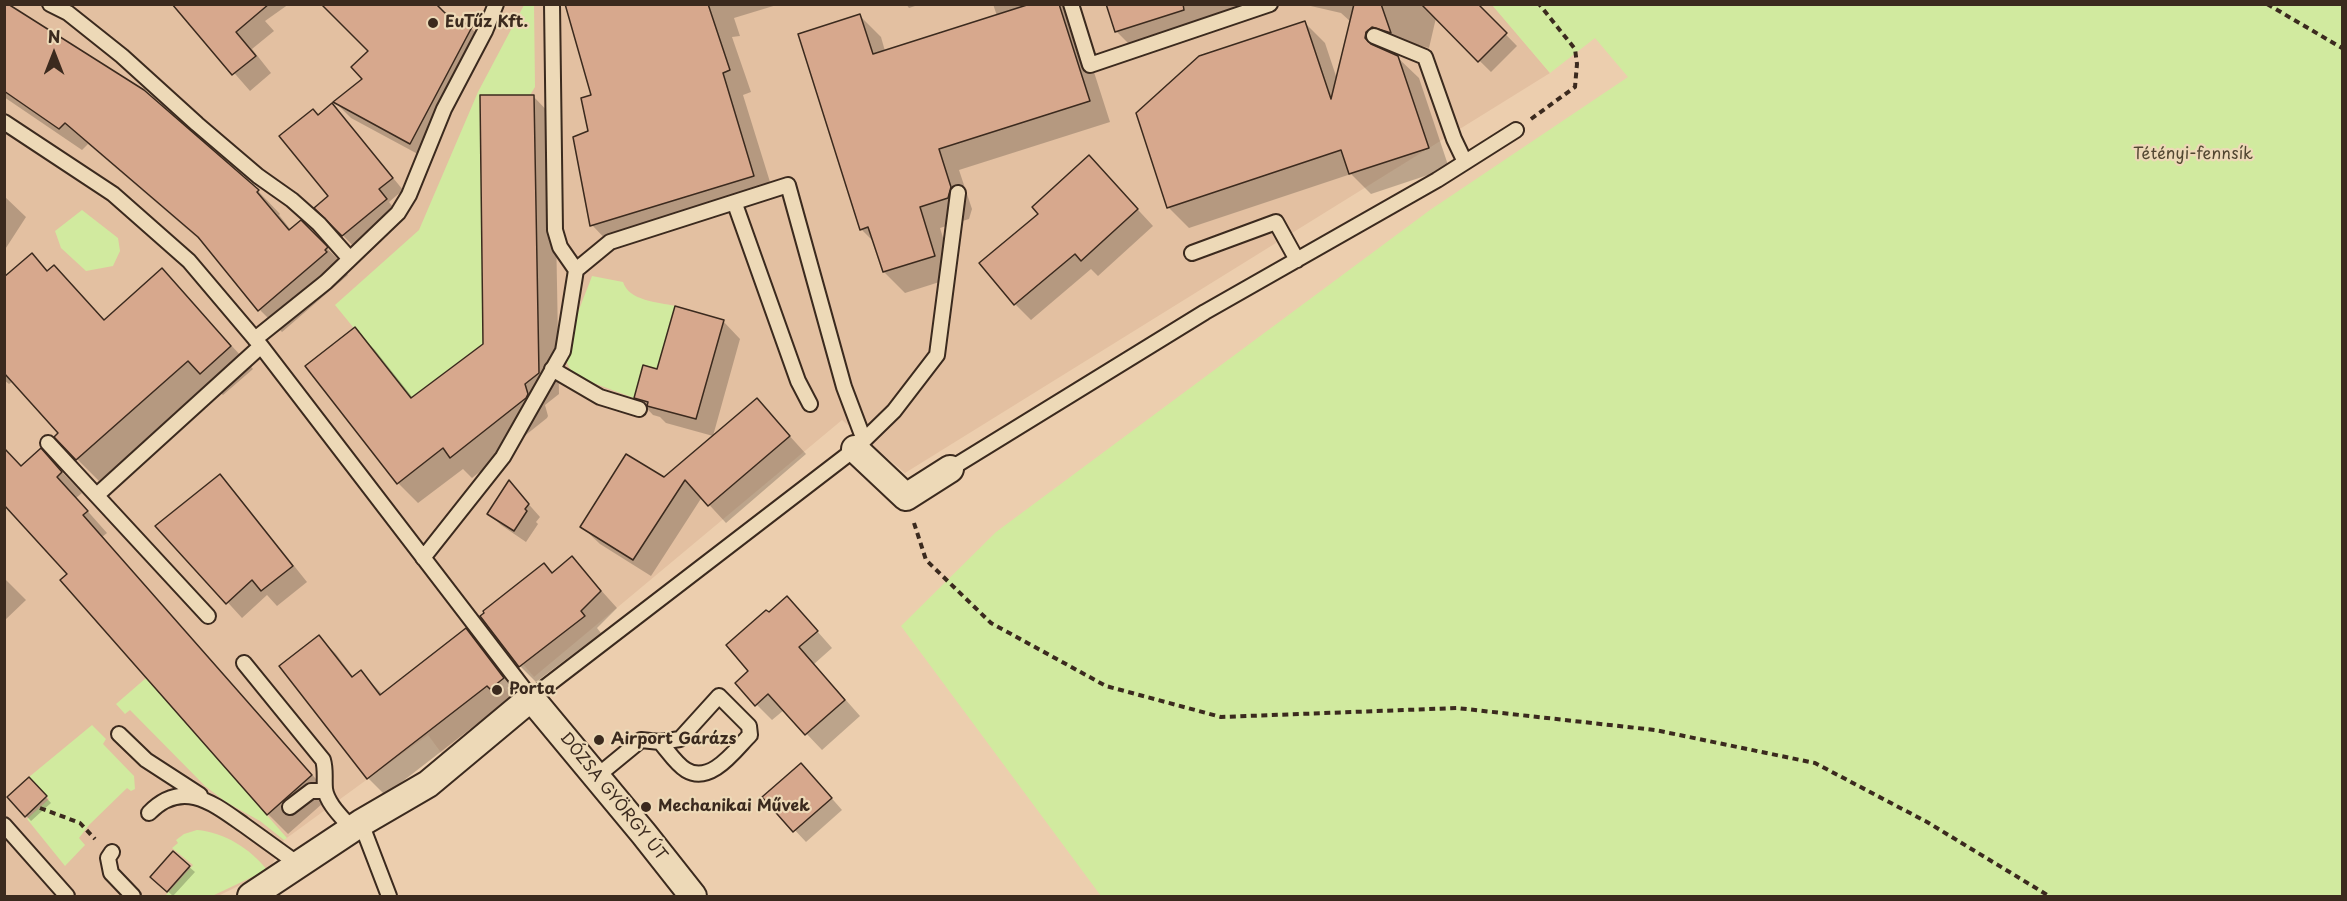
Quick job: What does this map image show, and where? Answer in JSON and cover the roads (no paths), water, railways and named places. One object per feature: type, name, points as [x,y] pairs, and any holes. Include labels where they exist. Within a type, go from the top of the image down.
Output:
[{"type":"street","points":[[860,445],[906,497],[950,469]]},
{"type":"street","points":[[251,897],[357,826],[428,784],[531,698]]},
{"type":"street","name":"DÓZSA GYÖRGY ÚT","points":[[531,698],[645,834],[693,897]]},
{"type":"lane","points":[[50,4],[71,9],[197,124],[319,224],[350,259]]},
{"type":"lane","points":[[97,495],[398,213],[409,195],[444,109],[485,31],[496,4]]},
{"type":"lane","points":[[552,4],[555,230],[560,247],[576,270]]},
{"type":"lane","points":[[1071,4],[1090,65],[1269,4]]},
{"type":"lane","points":[[1374,36],[1425,57],[1454,139],[1465,162]]},
{"type":"lane","points":[[4,122],[113,194],[189,261],[258,342],[531,698],[860,445],[894,411],[937,356],[958,193]]},
{"type":"lane","points":[[950,469],[1205,312],[1465,162],[1516,130]]},
{"type":"lane","points":[[423,558],[503,457],[563,351],[576,270],[610,242],[735,204],[788,185],[860,445]]},
{"type":"lane","points":[[735,204],[798,381],[810,404]]},
{"type":"lane","points":[[1192,253],[1276,222],[1297,260]]},
{"type":"lane","points":[[552,369],[600,397],[639,409]]},
{"type":"lane","points":[[48,442],[208,616]]},
{"type":"lane","points":[[244,663],[323,760],[326,771],[325,790],[332,804],[357,826],[389,897]]},
{"type":"lane","points":[[596,777],[641,740],[660,742],[680,739],[719,696],[749,726],[750,735],[719,767],[700,774],[686,770],[660,742]]},
{"type":"lane","points":[[119,734],[146,760],[298,864]]},
{"type":"lane","points":[[290,807],[311,791],[325,790]]},
{"type":"lane","points":[[149,813],[156,806],[171,798],[189,795],[209,801]]},
{"type":"lane","points":[[4,825],[67,897]]},
{"type":"lane","points":[[111,853],[108,858],[111,873],[133,897]]},
{"type":"place","name":"EuTűz Kft.","points":[[433,23]]},
{"type":"place","name":"Porta","points":[[497,690]]},
{"type":"place","name":"Airport Garázs","points":[[599,740]]},
{"type":"place","name":"Mechanikai Művek","points":[[646,807]]},
{"type":"park label","name":"Tétényi-fennsík","points":[[2193,155]]}]
